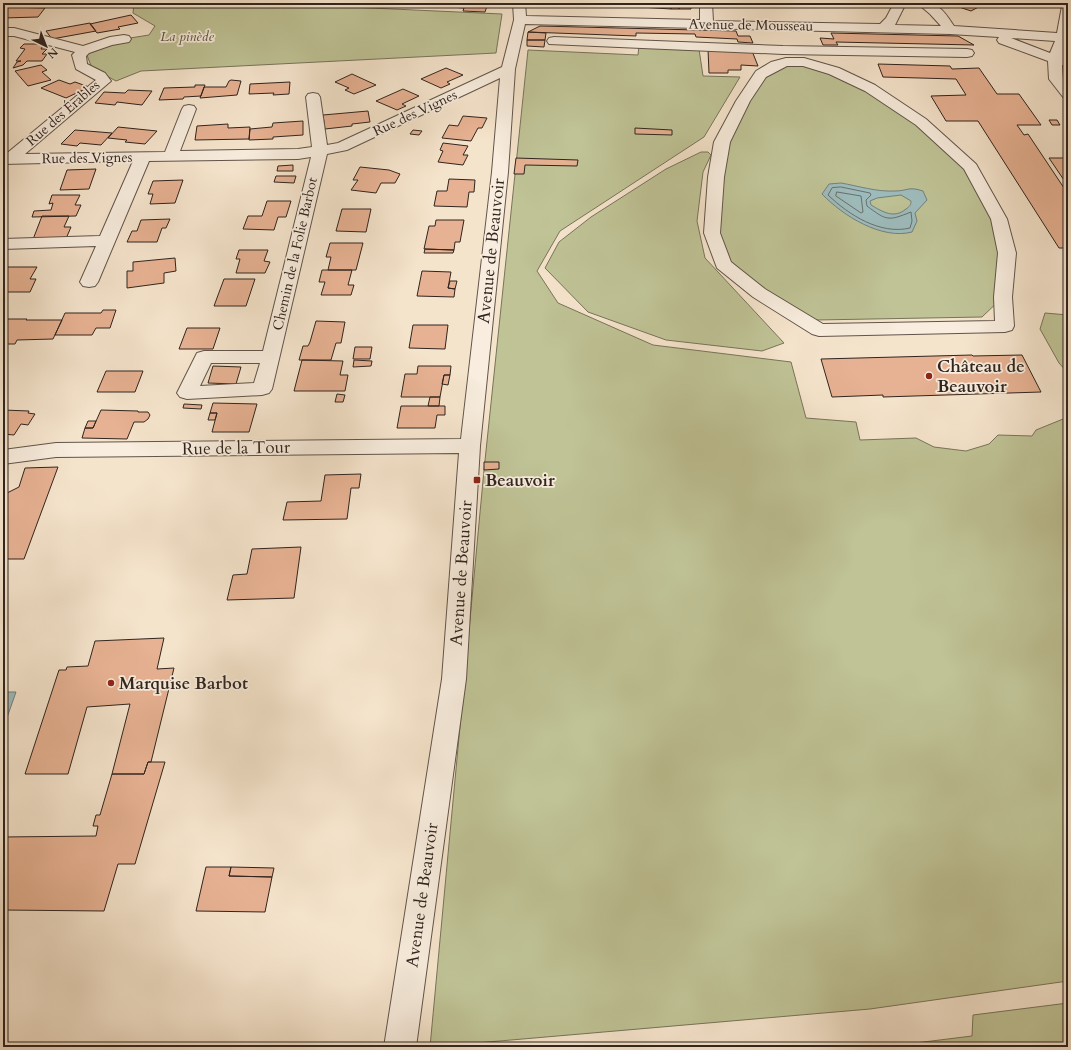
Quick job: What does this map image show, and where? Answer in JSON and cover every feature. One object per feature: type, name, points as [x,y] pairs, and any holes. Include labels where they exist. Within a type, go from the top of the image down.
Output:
[{"type":"street","name":"Avenue de Beauvoir","points":[[400,1047],[454,679],[470,446],[500,172],[508,69],[520,20],[519,3]]},
{"type":"street","points":[[706,3],[707,24]]},
{"type":"street","points":[[884,28],[892,20],[900,3]]},
{"type":"street","points":[[923,3],[931,7],[950,30]]},
{"type":"street","points":[[1065,87],[1056,79],[1062,60],[1066,38],[1068,6],[1066,3]]},
{"type":"street","name":"Avenue de Mousseau","points":[[520,20],[950,30],[1066,38]]},
{"type":"street","points":[[779,26],[785,56]]},
{"type":"street","points":[[3,32],[14,32],[84,50],[110,41],[124,39]]},
{"type":"street","name":"Avenue de Mousseau","points":[[982,32],[1062,60]]},
{"type":"street","points":[[554,41],[785,56],[967,53]]},
{"type":"street","name":"Rue des Érables","points":[[6,159],[104,81],[100,76],[81,66],[79,55],[84,50]]},
{"type":"street","points":[[785,56],[826,69],[870,88],[921,122],[971,167],[999,219],[1007,253],[1004,297],[1005,326],[819,330],[759,294],[722,264],[712,233],[716,177],[722,142],[743,101],[761,74],[776,65],[785,56]]},
{"type":"street","name":"Rue des Vignes","points":[[6,159],[298,154],[320,151],[342,147],[508,69]]},
{"type":"street","points":[[313,97],[320,151]]},
{"type":"street","points":[[171,156],[189,109]]},
{"type":"street","name":"Chemin de la Folie Barbot","points":[[271,357],[320,151]]},
{"type":"street","points":[[89,282],[143,156]]},
{"type":"street","points":[[3,244],[106,241]]},
{"type":"street","name":"Rue de la Tour","points":[[3,457],[56,450],[470,446]]},
{"type":"green space","name":"La pinède","points":[[134,3],[261,3],[502,14],[496,53],[141,71],[116,81],[92,68],[86,53],[124,39],[149,35],[155,26],[133,13]]},
{"type":"green space","points":[[639,46],[699,49],[703,76],[740,77],[704,137],[560,231],[537,271],[558,303],[653,345],[791,362],[806,418],[856,422],[860,440],[916,438],[934,447],[966,451],[989,444],[998,435],[1032,436],[1036,430],[1068,417],[1068,981],[870,1009],[430,1047],[484,470],[528,50],[638,55]]},
{"type":"green space","points":[[804,62],[870,88],[971,167],[999,219],[1003,297],[982,317],[816,320],[723,264],[712,233],[716,177],[743,101],[776,65]]},
{"type":"green space","points":[[701,152],[708,152],[711,155],[703,172],[697,221],[705,258],[784,343],[762,351],[666,340],[588,312],[545,268],[559,242],[591,217],[666,169]]},
{"type":"green space","points":[[1045,313],[1068,315],[1068,373],[1059,363],[1040,329]]},
{"type":"green space","points":[[1068,1003],[1068,1047],[883,1047],[972,1036],[973,1015]]},
{"type":"water","points":[[841,183],[874,190],[888,191],[914,189],[923,191],[927,200],[915,213],[917,221],[912,232],[900,234],[888,233],[852,218],[831,202],[822,194],[829,184]],"holes":[[[901,195],[911,201],[911,204],[906,209],[897,214],[884,212],[875,208],[871,205],[870,201],[877,198]]]},
{"type":"water","points":[[3,692],[16,692],[3,729]]},
{"type":"building","points":[[452,3],[488,3],[485,12],[463,11],[464,8],[450,7]]},
{"type":"building","points":[[641,3],[671,3],[671,9],[641,7]]},
{"type":"building","points":[[671,3],[679,3],[679,9],[671,9]]},
{"type":"building","points":[[679,3],[691,3],[691,9],[679,9]]},
{"type":"building","points":[[947,3],[986,3],[971,11]]},
{"type":"building","points":[[7,7],[45,8],[38,17],[3,18],[3,12]]},
{"type":"building","points":[[131,15],[138,23],[118,27],[120,29],[97,33],[90,24]]},
{"type":"building","points":[[90,23],[96,31],[52,39],[46,31]]},
{"type":"building","points":[[540,26],[736,31],[738,36],[750,36],[753,43],[738,42],[737,39],[696,37],[695,34],[636,33],[636,36],[528,32]]},
{"type":"building","points":[[528,32],[546,33],[545,40],[527,40]]},
{"type":"building","points":[[831,33],[958,36],[974,45],[836,42],[838,45],[823,45],[820,38],[834,39]]},
{"type":"building","points":[[527,40],[545,40],[544,47],[527,46]]},
{"type":"building","points":[[24,44],[44,44],[41,49],[47,49],[42,54],[47,54],[42,61],[27,61],[23,65],[13,68],[17,62],[21,61],[16,61],[25,49],[20,48]]},
{"type":"building","points":[[708,49],[752,51],[758,66],[741,65],[741,70],[728,70],[728,73],[709,73]]},
{"type":"building","points":[[878,64],[950,66],[952,69],[979,68],[997,94],[1019,94],[1041,125],[1017,125],[1024,135],[1028,134],[1068,194],[1068,248],[1059,248],[978,121],[946,121],[931,96],[966,95],[956,79],[883,77]]},
{"type":"building","points":[[41,65],[47,70],[42,72],[51,80],[28,86],[15,71]]},
{"type":"building","points":[[446,68],[463,75],[447,82],[450,84],[441,88],[421,79]]},
{"type":"building","points":[[352,74],[376,85],[354,94],[345,90],[349,88],[335,82]]},
{"type":"building","points":[[59,80],[70,84],[75,82],[89,87],[66,98],[41,88]]},
{"type":"building","points":[[231,80],[241,81],[237,95],[200,98],[204,87],[226,87]]},
{"type":"building","points":[[290,82],[289,94],[249,94],[250,84]]},
{"type":"building","points":[[195,85],[205,85],[201,96],[184,97],[183,99],[159,100],[164,88],[195,87]]},
{"type":"building","points":[[403,89],[419,96],[402,104],[406,106],[397,110],[376,101]]},
{"type":"building","points":[[128,90],[152,91],[142,105],[117,102],[115,105],[95,103],[104,92],[125,93]]},
{"type":"building","points":[[368,111],[370,122],[325,129],[323,115]]},
{"type":"building","points":[[463,116],[487,118],[482,128],[478,128],[471,141],[442,138],[449,125],[458,126]]},
{"type":"building","points":[[1049,120],[1057,120],[1060,125],[1052,125]]},
{"type":"building","points":[[303,121],[303,135],[273,137],[273,139],[249,140],[250,129],[272,127],[273,123]]},
{"type":"building","points":[[228,124],[228,128],[250,127],[249,139],[195,140],[197,126]]},
{"type":"building","points":[[118,127],[157,131],[145,144],[125,142],[127,140],[108,138]]},
{"type":"building","points":[[635,128],[672,130],[672,135],[635,134]]},
{"type":"building","points":[[75,130],[112,133],[101,145],[80,143],[77,146],[61,144]]},
{"type":"building","points":[[413,130],[422,131],[419,135],[410,134]]},
{"type":"building","points":[[443,143],[468,146],[463,155],[468,155],[463,165],[438,162],[443,151],[440,150]]},
{"type":"building","points":[[516,158],[578,160],[577,166],[525,165],[524,174],[514,174]]},
{"type":"building","points":[[1049,158],[1068,158],[1068,186]]},
{"type":"building","points":[[293,165],[293,171],[277,171],[278,166]]},
{"type":"building","points":[[360,167],[389,170],[400,174],[395,183],[381,183],[376,193],[351,190],[358,180],[353,180]]},
{"type":"building","points":[[96,169],[89,189],[60,190],[67,170]]},
{"type":"building","points":[[276,176],[296,176],[294,183],[274,182]]},
{"type":"building","points":[[449,179],[475,180],[474,192],[469,192],[467,207],[434,206],[437,191],[447,191]]},
{"type":"building","points":[[183,180],[175,203],[150,204],[153,194],[148,194],[153,181]]},
{"type":"building","points":[[52,195],[80,195],[75,205],[81,205],[76,216],[32,217],[34,211],[51,210],[53,203],[49,204]]},
{"type":"building","points":[[267,201],[291,201],[286,217],[278,217],[274,230],[243,229],[248,216],[262,216]]},
{"type":"building","points":[[342,209],[371,209],[366,232],[336,231]]},
{"type":"building","points":[[42,216],[69,216],[64,227],[71,227],[65,241],[32,242]]},
{"type":"building","points":[[170,219],[166,228],[162,228],[157,242],[127,242],[132,231],[137,231],[141,220]]},
{"type":"building","points":[[436,220],[464,220],[460,242],[455,242],[454,250],[424,249],[429,226],[435,226]]},
{"type":"building","points":[[330,243],[363,243],[356,270],[328,270],[331,257],[326,257]]},
{"type":"building","points":[[425,249],[454,250],[453,253],[424,253]]},
{"type":"building","points":[[239,250],[268,250],[264,261],[270,262],[265,273],[236,273],[240,259],[236,259]]},
{"type":"building","points":[[175,258],[176,271],[164,273],[164,283],[127,288],[127,271],[133,271],[133,262]]},
{"type":"building","points":[[8,267],[37,267],[30,279],[36,279],[30,292],[3,292],[3,285],[7,277],[3,276]]},
{"type":"building","points":[[322,270],[352,270],[348,285],[354,285],[351,295],[321,295],[325,282],[319,282]]},
{"type":"building","points":[[422,271],[451,272],[448,288],[455,289],[454,297],[417,296]]},
{"type":"building","points":[[224,279],[255,279],[246,306],[214,306]]},
{"type":"building","points":[[450,281],[457,281],[455,289],[448,288]]},
{"type":"building","points":[[103,310],[116,310],[110,328],[96,328],[92,335],[55,335],[65,313],[101,313]]},
{"type":"building","points":[[8,319],[62,320],[53,339],[17,340],[15,344],[3,344],[3,330]]},
{"type":"building","points":[[316,321],[345,322],[341,343],[336,343],[331,360],[299,360],[303,346],[308,346],[310,342]]},
{"type":"building","points":[[413,325],[448,325],[445,349],[409,348]]},
{"type":"building","points":[[187,328],[220,328],[213,349],[179,349]]},
{"type":"building","points":[[355,347],[372,347],[370,359],[353,359]]},
{"type":"building","name":"Château de Beauvoir","points":[[1022,355],[1041,392],[883,397],[883,395],[832,397],[821,359]]},
{"type":"building","points":[[302,360],[343,361],[340,375],[348,375],[345,391],[294,391]]},
{"type":"building","points":[[354,360],[372,361],[371,366],[353,367]]},
{"type":"building","points":[[213,366],[241,367],[236,384],[208,383]]},
{"type":"building","points":[[418,366],[451,366],[450,375],[444,375],[440,397],[401,397],[405,374],[417,374]]},
{"type":"building","points":[[106,371],[143,371],[135,392],[97,392]]},
{"type":"building","points":[[444,375],[450,375],[448,385],[442,384]]},
{"type":"building","points":[[337,394],[345,395],[343,402],[335,402]]},
{"type":"building","points":[[430,397],[440,397],[439,406],[428,406]]},
{"type":"building","points":[[213,403],[257,404],[249,432],[212,432],[217,413],[210,413]]},
{"type":"building","points":[[184,404],[202,405],[201,409],[183,408]]},
{"type":"building","points":[[401,406],[445,406],[445,415],[437,415],[435,428],[397,428]]},
{"type":"building","points":[[3,410],[29,411],[28,413],[35,414],[28,425],[21,424],[14,435],[3,434]]},
{"type":"building","points":[[101,410],[148,412],[150,415],[144,422],[134,422],[127,439],[82,438],[85,428],[93,428]]},
{"type":"building","points":[[210,413],[217,413],[215,420],[208,420]]},
{"type":"building","points":[[88,421],[96,421],[93,428],[85,428]]},
{"type":"building","points":[[484,462],[499,462],[499,469],[484,470]]},
{"type":"building","points":[[58,467],[24,559],[3,559],[3,495],[19,487],[25,468]]},
{"type":"building","points":[[361,474],[359,488],[351,488],[347,519],[283,520],[287,502],[321,501],[325,475]]},
{"type":"building","points":[[301,547],[294,598],[227,600],[233,575],[247,574],[252,549]]},
{"type":"building","points":[[164,638],[157,669],[174,668],[151,762],[148,762],[144,774],[112,774],[130,704],[87,707],[68,774],[25,774],[59,670],[66,670],[67,667],[88,666],[95,641]]},
{"type":"building","points":[[148,762],[165,762],[135,864],[118,864],[104,911],[3,910],[3,837],[96,836],[98,826],[93,826],[96,815],[100,815],[112,774],[144,774]]},
{"type":"building","points":[[206,867],[231,867],[229,876],[272,877],[265,912],[196,911]]},
{"type":"building","points":[[231,867],[274,868],[272,877],[229,876]]},
{"type":"place","name":"Château de Beauvoir","points":[[929,376]]},
{"type":"place","name":"Beauvoir","points":[[477,480]]},
{"type":"place","name":"Marquise Barbot","points":[[111,683]]}]
